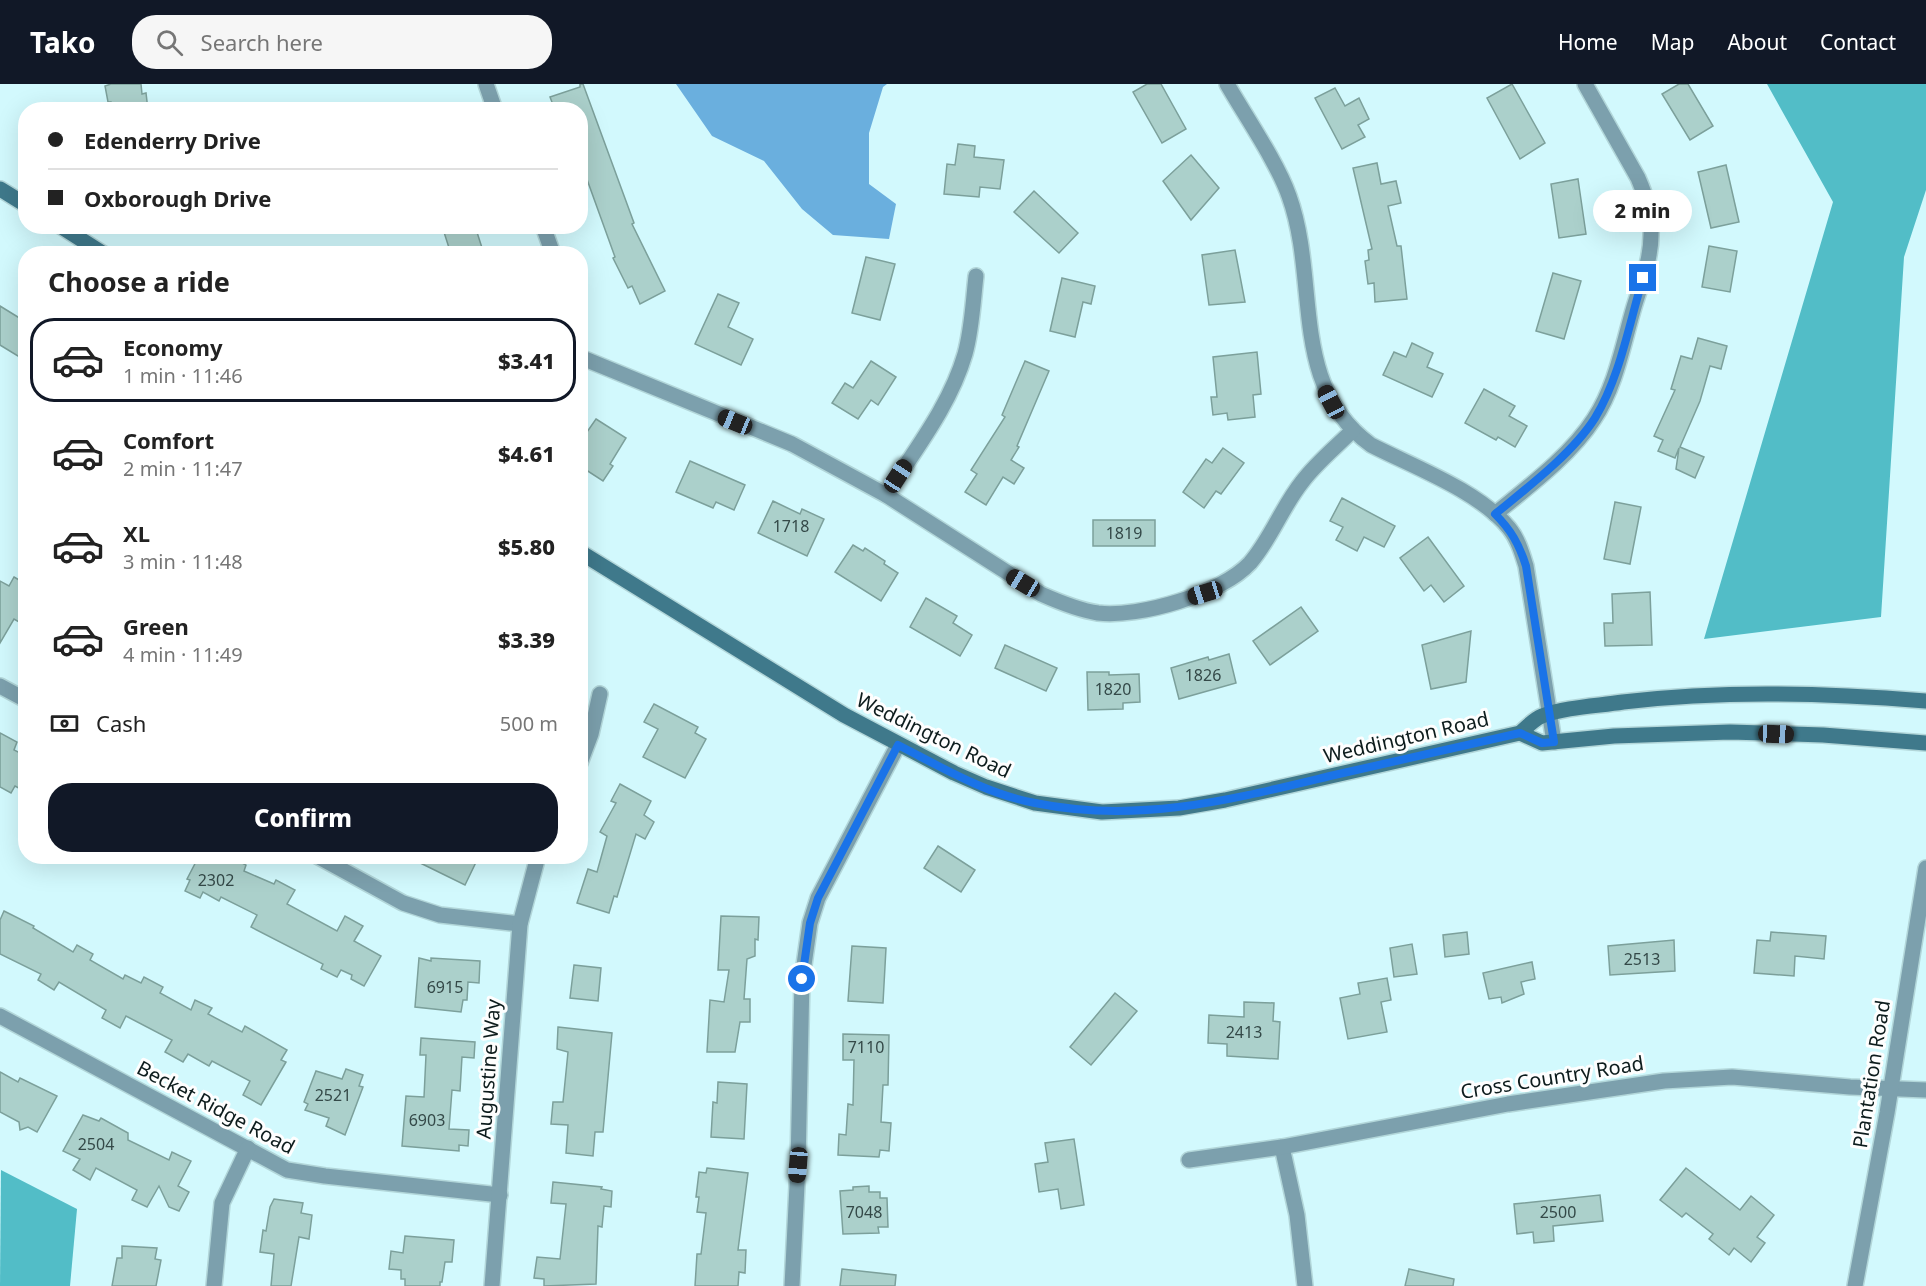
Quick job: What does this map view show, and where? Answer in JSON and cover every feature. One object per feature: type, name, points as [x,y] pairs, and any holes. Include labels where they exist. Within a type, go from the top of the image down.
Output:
[{"type":"main road","points":[[0,189],[18,200]]},
{"type":"main road","points":[[73,234],[91,246]]},
{"type":"main road","name":"Weddington Road","points":[[588,557],[844,715],[954,773],[1015,798],[1102,812],[1138,812],[1225,800],[1520,733],[1539,717],[1551,714],[1665,698],[1830,694],[1926,702]]},
{"type":"main road","name":"Weddington Road","points":[[1520,733],[1542,743],[1624,735],[1730,732],[1823,735],[1926,743]]},
{"type":"street","points":[[486,84],[492,102]]},
{"type":"street","points":[[1227,84],[1288,195],[1295,217],[1308,287],[1316,365],[1331,402],[1353,430],[1371,446],[1480,501],[1509,529],[1519,545],[1526,566],[1554,742]]},
{"type":"street","points":[[1495,514],[1535,481],[1584,434],[1595,418],[1616,369],[1649,255],[1651,226],[1645,194],[1585,84]]},
{"type":"street","points":[[886,495],[955,381],[965,353],[976,276]]},
{"type":"street","points":[[588,360],[792,444],[886,495],[1005,572],[1052,599],[1097,613],[1132,611],[1205,593],[1232,579],[1250,562],[1262,546],[1302,481],[1353,430]]},
{"type":"street","points":[[0,686],[18,696]]},
{"type":"street","points":[[588,742],[600,694]]},
{"type":"street","points":[[792,1286],[793,1222],[798,1165],[802,979],[805,950],[813,915],[828,874],[898,745]]},
{"type":"street","points":[[332,864],[403,903],[440,915],[520,924]]},
{"type":"street","name":"Augustine Way","points":[[492,1286],[520,924],[536,864]]},
{"type":"street","name":"Plantation Road","points":[[1855,1286],[1926,868]]},
{"type":"street","name":"Becket Ridge Road","points":[[0,1016],[287,1170],[500,1195]]},
{"type":"street","name":"Cross Country Road","points":[[1189,1160],[1282,1147],[1508,1104],[1664,1081],[1732,1077],[1926,1090]]},
{"type":"street","points":[[1282,1147],[1298,1215],[1305,1286]]},
{"type":"street","points":[[214,1286],[222,1203],[248,1148]]},
{"type":"shaded area","points":[[676,84],[887,84],[883,87],[869,133],[869,184],[896,204],[889,239],[833,235],[802,209],[764,161],[712,136]]},
{"type":"shaded area","points":[[1767,84],[1926,84],[1926,190],[1904,257],[1881,617],[1704,639],[1833,202]]},
{"type":"shaded area","points":[[1,1170],[77,1209],[70,1286],[0,1286]]},
{"type":"building","points":[[141,84],[142,94],[146,93],[147,102],[108,102],[105,86]]},
{"type":"building","points":[[580,84],[583,84],[634,223],[632,224],[665,291],[640,304],[632,286],[628,288],[613,258],[615,257],[588,182],[588,102],[552,102],[550,97],[580,87]]},
{"type":"building","points":[[1147,84],[1161,84],[1186,129],[1162,143],[1133,92]]},
{"type":"building","points":[[1512,84],[1545,143],[1520,159],[1487,98]]},
{"type":"building","points":[[1679,84],[1688,84],[1713,126],[1690,140],[1662,94]]},
{"type":"building","points":[[1335,88],[1345,106],[1359,98],[1369,119],[1358,125],[1365,137],[1342,149],[1315,98]]},
{"type":"building","points":[[958,144],[975,146],[974,157],[1004,160],[1000,189],[980,187],[979,197],[944,194],[947,164],[955,165]]},
{"type":"building","points":[[1191,155],[1219,188],[1191,220],[1163,181]]},
{"type":"building","points":[[1377,163],[1381,184],[1396,181],[1401,203],[1388,206],[1397,246],[1401,246],[1407,299],[1375,302],[1374,283],[1368,284],[1365,261],[1369,260],[1368,250],[1372,249],[1353,168]]},
{"type":"building","points":[[1726,165],[1739,222],[1711,228],[1698,172]]},
{"type":"building","points":[[1578,179],[1586,234],[1559,238],[1551,184]]},
{"type":"building","points":[[1034,191],[1078,233],[1059,253],[1014,212]]},
{"type":"building","points":[[445,234],[478,234],[481,246],[448,246]]},
{"type":"building","points":[[1709,246],[1737,251],[1730,292],[1702,287]]},
{"type":"building","points":[[1235,250],[1245,302],[1209,305],[1202,255]]},
{"type":"building","points":[[866,257],[895,264],[880,320],[852,313]]},
{"type":"building","points":[[1553,273],[1581,281],[1564,339],[1536,331]]},
{"type":"building","points":[[1062,278],[1095,286],[1091,304],[1083,302],[1075,337],[1050,331]]},
{"type":"building","points":[[718,294],[739,303],[728,327],[753,339],[741,365],[695,344]]},
{"type":"building","points":[[0,306],[18,317],[18,356],[0,345]]},
{"type":"building","points":[[1698,338],[1727,346],[1721,369],[1710,366],[1700,401],[1680,447],[1704,457],[1695,478],[1676,469],[1679,448],[1675,458],[1658,451],[1663,440],[1654,436],[1675,390],[1671,389],[1681,356],[1692,359]]},
{"type":"building","points":[[1412,343],[1433,353],[1427,367],[1443,374],[1432,397],[1383,375],[1394,352],[1406,357]]},
{"type":"building","points":[[1257,352],[1261,394],[1253,395],[1255,417],[1228,420],[1227,413],[1213,415],[1211,397],[1217,397],[1213,357]]},
{"type":"building","points":[[871,361],[896,377],[878,405],[871,400],[858,419],[832,403],[845,383],[853,388]]},
{"type":"building","points":[[1025,361],[1049,371],[1017,446],[1019,447],[1011,460],[1024,468],[1014,484],[1003,477],[986,505],[965,492],[977,474],[971,470],[1005,417],[1002,415]]},
{"type":"building","points":[[1484,389],[1515,406],[1509,416],[1527,426],[1515,447],[1498,437],[1496,440],[1465,423]]},
{"type":"building","points":[[596,419],[626,438],[610,464],[613,466],[603,481],[588,471],[588,430]]},
{"type":"building","points":[[1223,448],[1244,463],[1221,494],[1216,491],[1204,508],[1183,492],[1206,459],[1212,463]]},
{"type":"building","points":[[690,461],[745,485],[734,510],[716,502],[713,508],[676,492]]},
{"type":"building","points":[[1342,498],[1395,526],[1384,547],[1364,537],[1357,551],[1336,540],[1343,527],[1330,521]]},
{"type":"building","points":[[773,501],[800,514],[802,509],[824,519],[807,556],[758,533]]},
{"type":"building","points":[[1615,502],[1641,507],[1630,564],[1604,559]]},
{"type":"building","points":[[1093,520],[1155,520],[1155,546],[1093,546]]},
{"type":"building","points":[[1428,537],[1464,586],[1444,602],[1431,585],[1424,591],[1400,558]]},
{"type":"building","points":[[853,545],[863,551],[865,548],[898,573],[881,601],[835,572]]},
{"type":"building","points":[[14,577],[18,579],[18,621],[14,619],[0,643],[0,581],[9,586]]},
{"type":"building","points":[[1650,592],[1652,645],[1605,646],[1604,623],[1613,623],[1612,594]]},
{"type":"building","points":[[926,598],[957,616],[953,623],[972,635],[960,656],[910,627]]},
{"type":"building","points":[[1301,607],[1318,631],[1270,665],[1253,641]]},
{"type":"building","points":[[1471,631],[1466,682],[1431,689],[1422,645]]},
{"type":"building","points":[[1005,645],[1057,668],[1046,691],[995,668]]},
{"type":"building","points":[[1229,654],[1236,683],[1179,699],[1171,668],[1208,657],[1209,660]]},
{"type":"building","points":[[1087,672],[1109,672],[1109,675],[1139,674],[1140,702],[1123,703],[1123,709],[1088,710]]},
{"type":"building","points":[[654,704],[698,727],[695,733],[706,739],[685,778],[643,757],[658,729],[644,722]]},
{"type":"building","points":[[0,733],[17,742],[14,750],[18,752],[18,788],[15,786],[11,793],[0,787]]},
{"type":"building","points":[[620,784],[651,801],[644,815],[654,822],[645,839],[636,834],[617,897],[614,896],[609,913],[577,903],[588,869],[597,872],[607,836],[600,832],[616,803],[611,801]]},
{"type":"building","points":[[938,846],[975,870],[961,892],[924,868]]},
{"type":"building","points":[[195,864],[244,864],[246,865],[244,871],[274,884],[276,880],[295,890],[287,904],[337,931],[345,916],[363,926],[354,941],[381,956],[364,986],[351,979],[352,975],[341,970],[337,977],[321,969],[323,964],[251,927],[257,915],[221,897],[219,901],[203,892],[200,898],[185,891],[190,880],[187,879]]},
{"type":"building","points":[[422,864],[475,864],[465,885]]},
{"type":"building","points":[[4,911],[34,926],[33,928],[73,952],[77,945],[93,954],[90,960],[123,979],[125,975],[141,983],[144,977],[163,987],[160,993],[191,1010],[195,1000],[212,1008],[208,1014],[242,1032],[245,1026],[287,1050],[281,1060],[286,1062],[261,1105],[243,1095],[250,1081],[212,1061],[209,1066],[188,1054],[183,1062],[165,1052],[172,1040],[126,1016],[120,1028],[102,1018],[106,1010],[59,982],[54,990],[38,980],[41,974],[0,954],[0,920]]},
{"type":"building","points":[[721,916],[759,917],[755,956],[747,959],[744,999],[750,999],[750,1022],[740,1022],[735,1052],[707,1052],[710,1000],[724,1002],[729,970],[718,970]]},
{"type":"building","points":[[1467,932],[1469,954],[1445,957],[1443,935]]},
{"type":"building","points":[[1771,932],[1826,936],[1824,959],[1795,956],[1794,976],[1754,973],[1757,940],[1770,941]]},
{"type":"building","points":[[1674,940],[1675,971],[1610,975],[1608,946]]},
{"type":"building","points":[[1412,944],[1417,974],[1394,977],[1390,948]]},
{"type":"building","points":[[852,946],[886,948],[883,1003],[848,1001]]},
{"type":"building","points":[[419,958],[431,961],[431,958],[480,961],[479,983],[468,982],[467,1000],[463,1000],[461,1012],[415,1007]]},
{"type":"building","points":[[1532,962],[1535,979],[1521,982],[1524,994],[1502,1003],[1501,997],[1489,999],[1483,973]]},
{"type":"building","points":[[574,965],[601,968],[598,1001],[570,998]]},
{"type":"building","points":[[1387,978],[1391,1000],[1381,1002],[1387,1032],[1348,1039],[1340,998],[1360,994],[1358,983]]},
{"type":"building","points":[[1115,993],[1137,1011],[1091,1065],[1070,1047]]},
{"type":"building","points":[[1244,1002],[1274,1003],[1273,1021],[1280,1022],[1278,1059],[1227,1056],[1227,1044],[1208,1043],[1209,1015],[1244,1017]]},
{"type":"building","points":[[558,1027],[612,1033],[603,1132],[595,1132],[593,1156],[566,1153],[568,1125],[551,1124],[553,1102],[563,1102],[568,1052],[557,1049]]},
{"type":"building","points":[[843,1034],[889,1035],[888,1085],[883,1085],[881,1122],[891,1123],[889,1151],[880,1150],[879,1157],[838,1155],[839,1134],[846,1135],[848,1104],[853,1105],[854,1060],[843,1060]]},
{"type":"building","points":[[421,1038],[475,1042],[474,1058],[462,1057],[460,1091],[452,1090],[449,1129],[469,1130],[468,1146],[459,1145],[459,1151],[402,1146],[406,1096],[424,1097],[426,1055],[420,1055]]},
{"type":"building","points":[[346,1069],[363,1075],[359,1086],[363,1087],[345,1135],[326,1126],[329,1118],[305,1110],[308,1104],[304,1102],[316,1071],[342,1079]]},
{"type":"building","points":[[0,1072],[18,1082],[20,1078],[57,1096],[37,1132],[28,1127],[20,1130],[19,1122],[0,1112]]},
{"type":"building","points":[[718,1082],[747,1084],[744,1139],[711,1137],[713,1102],[717,1103]]},
{"type":"building","points":[[83,1115],[99,1121],[101,1118],[128,1133],[128,1140],[169,1160],[172,1152],[191,1161],[178,1186],[189,1192],[179,1211],[169,1207],[159,1186],[147,1207],[132,1200],[137,1190],[96,1168],[90,1180],[73,1170],[80,1159],[63,1151]]},
{"type":"building","points":[[1074,1139],[1084,1205],[1061,1209],[1058,1189],[1039,1192],[1035,1164],[1048,1162],[1045,1143]]},
{"type":"building","points":[[707,1168],[748,1173],[738,1250],[746,1250],[745,1273],[739,1272],[738,1286],[695,1286],[697,1254],[701,1254],[706,1213],[697,1212],[699,1197],[696,1197],[699,1172],[706,1173]]},
{"type":"building","points":[[1686,1168],[1740,1210],[1751,1196],[1774,1215],[1757,1237],[1765,1243],[1751,1262],[1734,1248],[1729,1255],[1709,1239],[1713,1234],[1686,1213],[1682,1217],[1660,1200]]},
{"type":"building","points":[[553,1182],[602,1187],[601,1189],[612,1191],[611,1207],[604,1206],[602,1227],[598,1226],[596,1284],[544,1286],[544,1279],[534,1278],[537,1257],[560,1259],[566,1204],[551,1203]]},
{"type":"building","points":[[869,1186],[869,1192],[880,1192],[880,1198],[887,1198],[888,1227],[878,1227],[879,1233],[843,1234],[840,1191]]},
{"type":"building","points":[[1600,1195],[1603,1221],[1553,1226],[1554,1241],[1534,1243],[1533,1232],[1517,1234],[1514,1204]]},
{"type":"building","points":[[274,1199],[303,1203],[301,1213],[312,1215],[309,1239],[299,1237],[291,1286],[271,1286],[274,1254],[260,1252],[263,1230],[266,1231],[270,1207]]},
{"type":"building","points":[[405,1236],[454,1240],[452,1262],[445,1262],[440,1286],[405,1286],[405,1279],[401,1279],[401,1270],[389,1269],[391,1251],[403,1253]]},
{"type":"building","points":[[122,1246],[157,1248],[155,1259],[161,1260],[156,1286],[112,1286],[117,1258],[122,1258]]},
{"type":"building","points":[[842,1269],[896,1275],[895,1286],[840,1286]]},
{"type":"building","points":[[1409,1269],[1454,1279],[1453,1286],[1405,1286]]},
{"type":"route","points":[[802,979],[810,923],[818,898],[828,874],[898,745],[954,773],[1015,798],[1102,812],[1138,812],[1225,800],[1520,733],[1542,743],[1554,742],[1526,566],[1519,545],[1509,529],[1495,514],[1535,481],[1584,434],[1595,418],[1616,369],[1643,278]]}]
